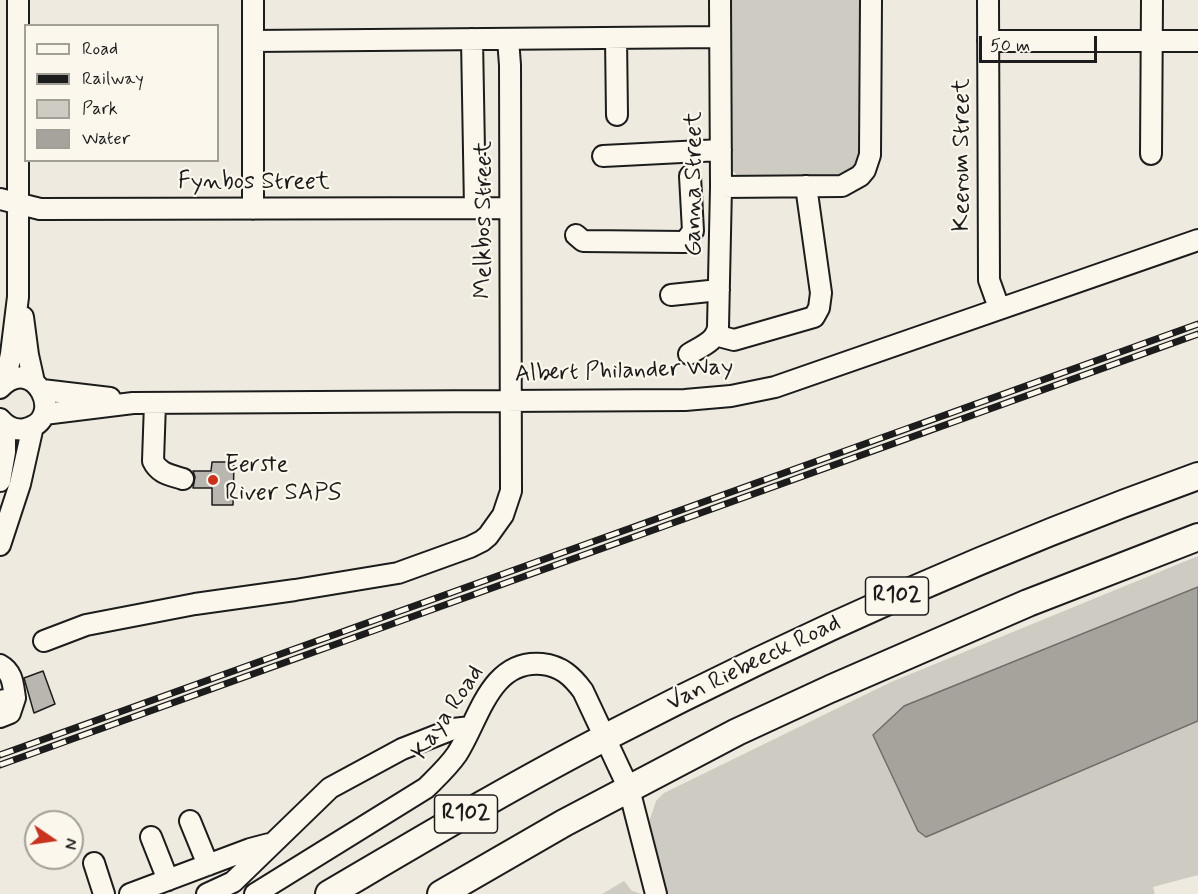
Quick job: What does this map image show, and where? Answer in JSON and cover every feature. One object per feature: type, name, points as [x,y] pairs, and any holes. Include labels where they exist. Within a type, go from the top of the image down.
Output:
[{"type":"main road","name":"Van Riebeeck Road","points":[[329,894],[460,817],[605,737],[733,672],[886,601],[999,552],[1198,476]]},
{"type":"main road","name":"R102","points":[[441,894],[554,829],[737,732],[1028,603],[1198,537]]},
{"type":"street","points":[[0,545],[39,420],[46,406],[38,386],[18,297],[9,201],[18,0]]},
{"type":"street","points":[[253,0],[253,209]]},
{"type":"street","name":"Ganna Street","points":[[716,336],[721,187],[720,0]]},
{"type":"street","points":[[721,187],[842,186],[860,176],[870,155],[871,0]]},
{"type":"street","name":"Keerom Street","points":[[988,0],[989,280],[999,308]]},
{"type":"street","points":[[1151,154],[1152,0]]},
{"type":"street","points":[[253,41],[720,37]]},
{"type":"street","points":[[616,38],[617,115]]},
{"type":"street","points":[[472,39],[475,208]]},
{"type":"street","name":"Melkbos Street","points":[[44,641],[86,625],[195,604],[398,573],[470,547],[488,536],[503,515],[511,491],[510,65],[508,39]]},
{"type":"street","points":[[988,41],[1198,41]]},
{"type":"street","points":[[603,156],[721,150]]},
{"type":"street","points":[[576,235],[583,241],[685,242],[693,231],[690,176]]},
{"type":"street","points":[[689,354],[716,336],[734,340],[814,317],[817,314],[820,293],[806,186]]},
{"type":"street","name":"Fynbos Street","points":[[9,201],[40,209],[510,208]]},
{"type":"street","points":[[693,231],[720,231]]},
{"type":"street","name":"Albert Philander Way","points":[[2,422],[19,429],[39,420],[133,403],[685,400],[742,394],[776,387],[1198,240]]},
{"type":"street","points":[[671,295],[719,290]]},
{"type":"street","points":[[2,386],[11,354],[18,297]]},
{"type":"street","name":"Albert Philander Way","points":[[2,386],[19,378],[38,386],[133,403]]},
{"type":"street","points":[[155,403],[153,461],[162,472],[183,479]]},
{"type":"street","points":[[0,481],[5,452],[2,422]]},
{"type":"street","name":"Kaya Road","points":[[255,894],[426,788],[448,766],[498,679],[514,668],[530,664],[544,664],[559,668],[573,676],[583,691],[629,789],[656,894]]},
{"type":"street","points":[[0,665],[8,671],[12,678],[7,699],[10,713],[0,717]]},
{"type":"street","points":[[207,894],[233,882],[330,788],[402,749],[453,729],[471,726]]},
{"type":"street","points":[[190,821],[208,865]]},
{"type":"street","points":[[151,837],[168,880]]},
{"type":"street","points":[[130,894],[271,843]]},
{"type":"street","points":[[94,863],[104,894]]},
{"type":"green space","points":[[726,0],[864,0],[865,154],[850,177],[740,178],[731,169],[728,164]]},
{"type":"green space","points":[[1198,556],[1198,587],[904,706],[873,735],[918,831],[926,837],[1198,721],[1198,875],[1153,887],[1155,894],[666,894],[649,822],[656,801],[664,793],[891,682]]},
{"type":"green space","points":[[624,881],[632,891],[642,894],[602,894]]},
{"type":"water","points":[[1198,587],[1198,721],[926,837],[918,831],[873,735],[904,706]]},
{"type":"building","name":"Eerste River SAPS","points":[[212,462],[234,462],[233,505],[212,505],[212,488],[193,488],[195,477],[193,471],[211,471]]},
{"type":"building","points":[[43,671],[55,704],[34,713],[24,678]]},
{"type":"railway","points":[[0,755],[1198,324]]},
{"type":"railway","points":[[0,765],[1198,334]]},
{"type":"place","name":"Eerste River SAPS","points":[[213,480]]}]
